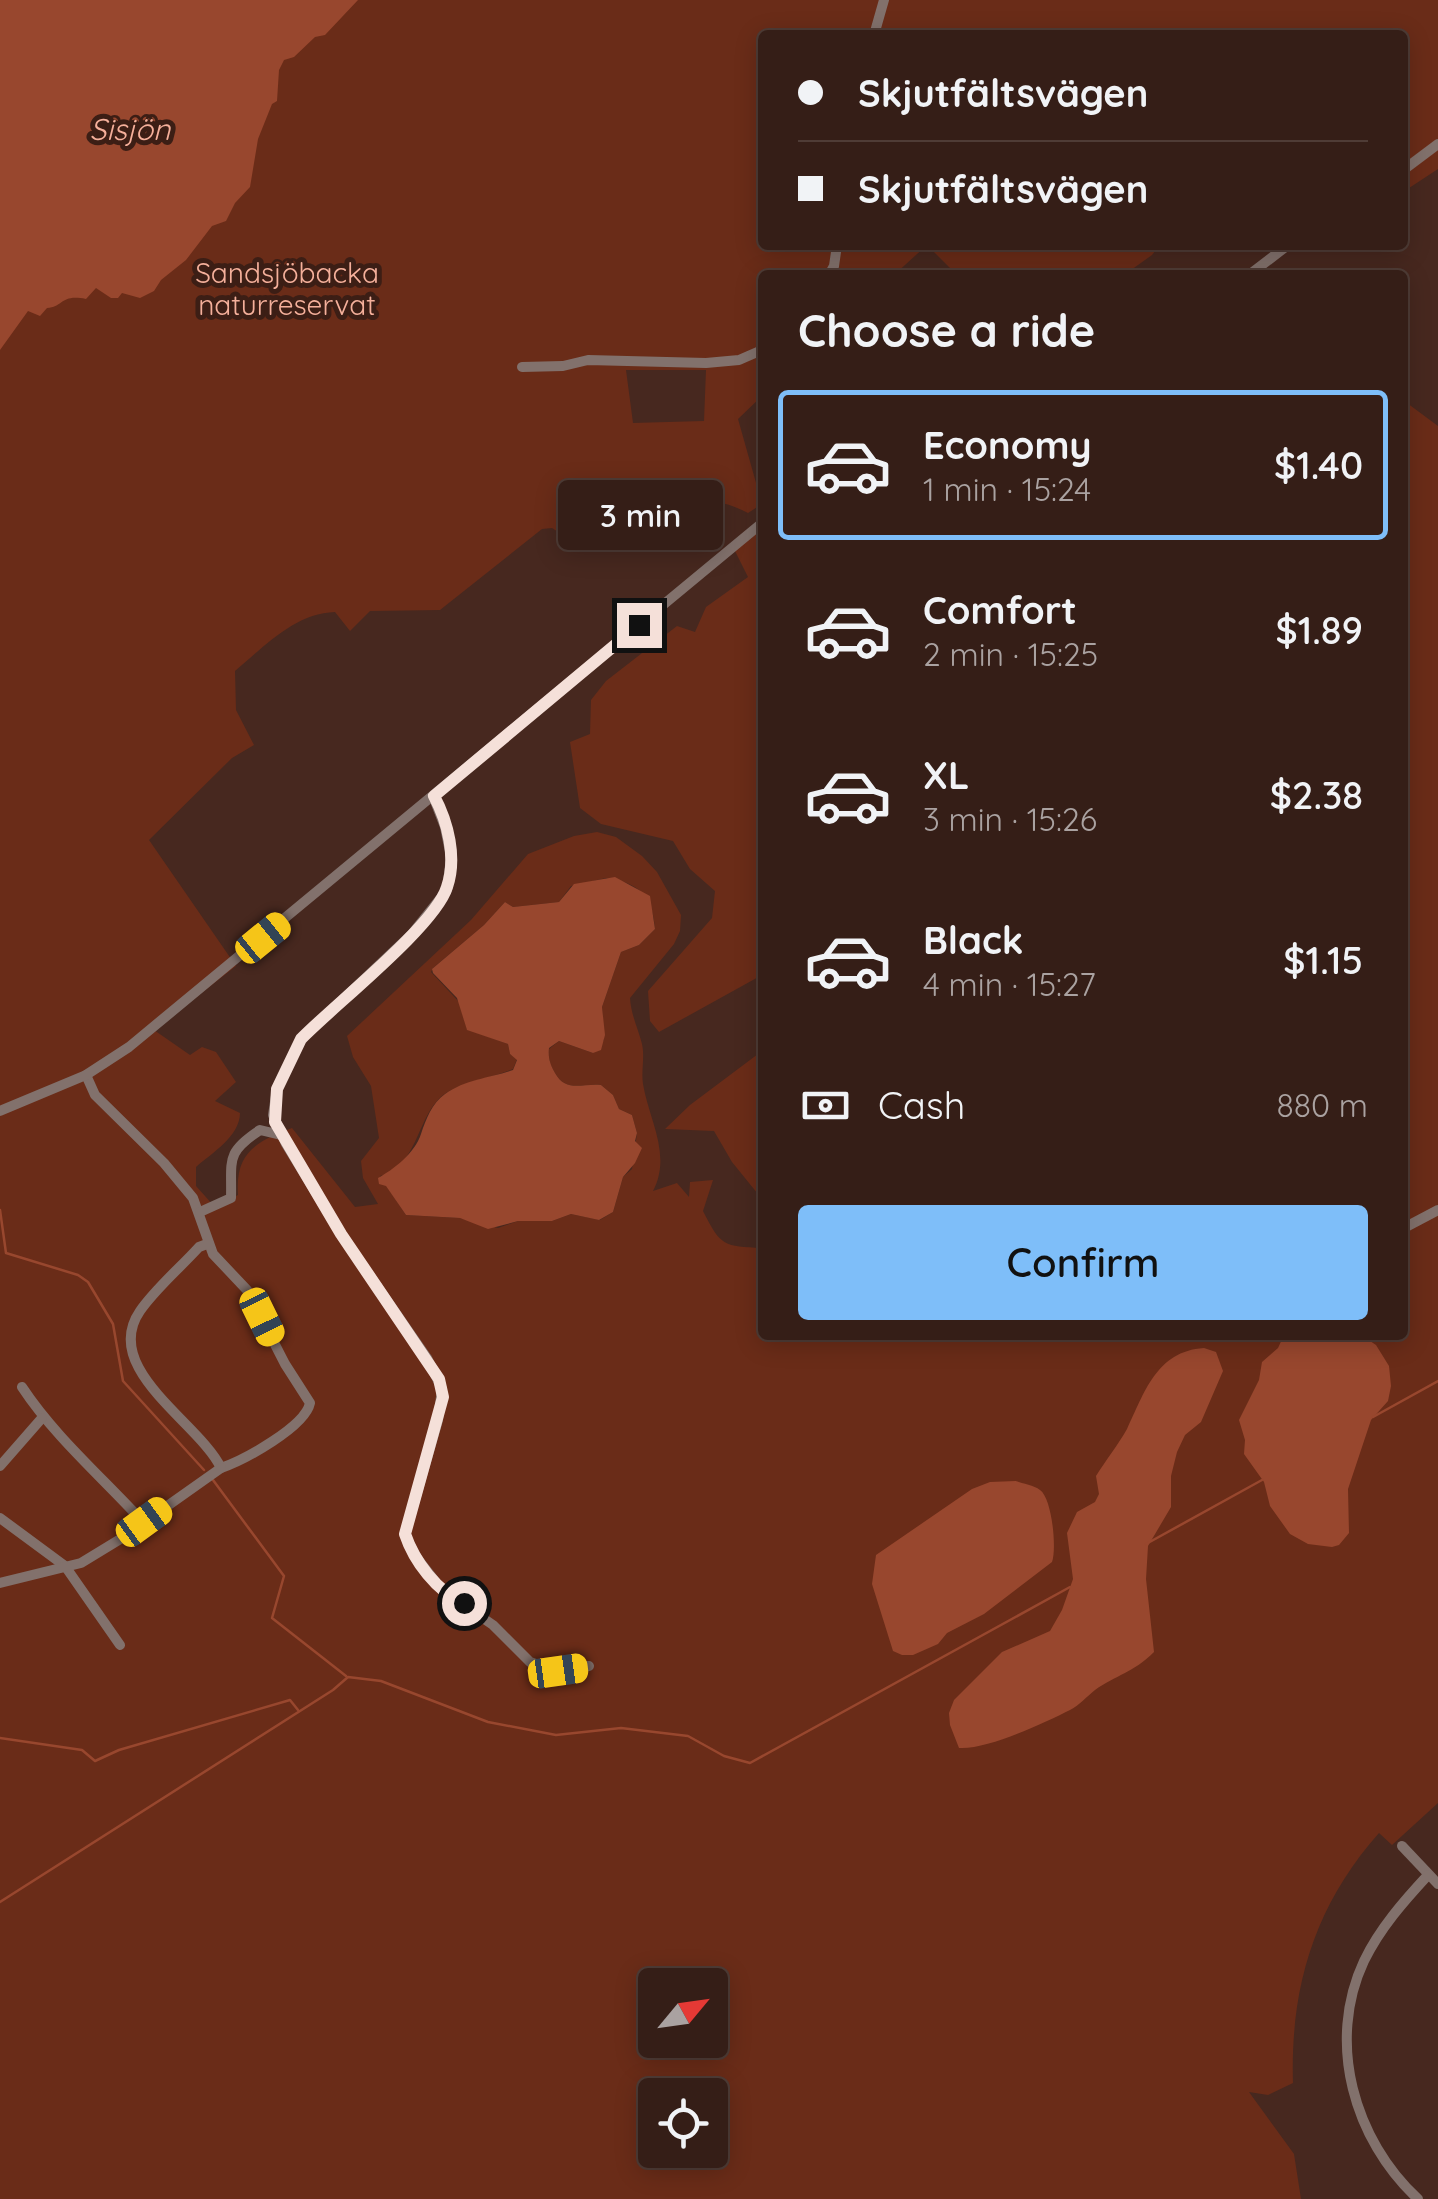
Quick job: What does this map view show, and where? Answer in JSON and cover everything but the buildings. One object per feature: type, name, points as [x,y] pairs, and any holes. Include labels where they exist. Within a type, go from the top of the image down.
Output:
[{"type":"street","points":[[875,30],[884,0]]},
{"type":"street","points":[[1408,166],[1438,144]]},
{"type":"street","points":[[1256,270],[1282,250]]},
{"type":"street","points":[[522,367],[563,366],[588,360],[673,365],[739,360],[758,352]]},
{"type":"street","points":[[0,1111],[86,1075],[129,1048],[758,526]]},
{"type":"street","points":[[434,796],[452,857],[447,890],[411,935],[301,1039],[274,1098],[273,1115],[341,1234],[434,1369],[442,1389],[438,1420],[405,1534],[408,1544],[448,1595],[494,1626],[530,1662],[558,1671],[589,1666]]},
{"type":"street","points":[[0,1583],[81,1562],[221,1468],[252,1454],[307,1415],[310,1402],[285,1364],[247,1290],[207,1244],[193,1198],[164,1163],[95,1095],[86,1075]]},
{"type":"street","points":[[200,1212],[231,1198],[230,1159],[234,1150],[260,1130],[281,1134]]},
{"type":"street","points":[[1408,1226],[1438,1210]]},
{"type":"street","points":[[207,1244],[199,1247],[140,1310],[131,1334],[136,1360],[147,1382],[221,1468]]},
{"type":"street","points":[[22,1388],[42,1418],[144,1522]]},
{"type":"street","points":[[0,1466],[42,1418]]},
{"type":"street","points":[[0,1518],[64,1566],[120,1645]]},
{"type":"street","points":[[1402,1846],[1438,1884]]},
{"type":"street","points":[[1418,2199],[1384,2161],[1364,2125],[1350,2077],[1348,2035],[1354,1991],[1364,1960],[1396,1910],[1428,1875]]},
{"type":"green space","name":"Sandsjöbacka naturreservat","points":[[0,0],[1438,0],[1438,169],[1408,189],[1408,30],[758,30],[758,250],[922,250],[900,270],[758,270],[758,400],[738,419],[758,490],[758,507],[748,513],[718,502],[696,504],[646,529],[647,509],[632,514],[618,527],[597,521],[572,541],[552,528],[542,529],[440,610],[370,611],[350,631],[335,612],[293,625],[235,671],[236,710],[254,745],[232,758],[149,840],[236,966],[154,1030],[190,1055],[202,1047],[216,1052],[236,1082],[215,1101],[240,1113],[239,1121],[224,1143],[196,1167],[196,1186],[214,1206],[238,1195],[240,1169],[250,1151],[292,1128],[355,1207],[378,1204],[363,1178],[361,1161],[379,1138],[371,1086],[353,1057],[347,1036],[471,920],[528,854],[574,836],[597,832],[616,837],[642,856],[657,872],[681,915],[674,944],[630,998],[643,1049],[643,1084],[660,1151],[653,1191],[677,1183],[689,1197],[690,1182],[713,1180],[703,1211],[714,1232],[731,1245],[758,1248],[758,1340],[1408,1340],[1408,404],[1438,426],[1438,1803],[1392,1845],[1379,1833],[1338,1889],[1323,1918],[1302,1981],[1293,2048],[1293,2083],[1268,2095],[1249,2092],[1294,2154],[1301,2199],[0,2199]],"holes":[[[626,370],[706,370],[704,421],[633,423]],[[606,878],[627,883],[647,900],[655,929],[639,945],[621,952],[602,1007],[604,1040],[593,1053],[559,1041],[549,1049],[552,1067],[564,1083],[601,1085],[613,1095],[619,1109],[632,1115],[637,1133],[632,1169],[623,1177],[613,1212],[600,1220],[571,1214],[552,1221],[518,1221],[498,1228],[460,1218],[406,1215],[380,1176],[403,1162],[429,1113],[446,1093],[513,1069],[517,1059],[510,1054],[508,1044],[467,1029],[459,1002],[431,972],[433,968],[505,902],[513,907],[559,902],[571,886]]]},
{"type":"green space","points":[[932,250],[1156,250],[1131,270],[952,270]]},
{"type":"green space","points":[[758,532],[758,977],[659,1032],[650,1021],[648,991],[712,918],[715,891],[690,869],[673,841],[601,824],[580,808],[570,742],[590,734],[591,700],[606,681],[677,626],[695,632],[706,607],[748,577],[734,549]]},
{"type":"green space","points":[[758,1054],[758,1194],[714,1131],[665,1129]]},
{"type":"water","name":"Sisjön","points":[[0,0],[358,0],[325,35],[315,37],[294,57],[284,60],[279,70],[277,101],[272,104],[258,139],[250,187],[235,203],[226,221],[212,226],[186,260],[161,280],[154,291],[140,298],[122,293],[111,298],[96,288],[86,299],[67,299],[47,308],[40,316],[28,311],[0,350]]},
{"type":"water","points":[[615,877],[650,896],[655,929],[639,945],[621,952],[602,1007],[605,1035],[601,1050],[593,1053],[559,1041],[549,1048],[550,1061],[559,1079],[575,1086],[601,1085],[613,1095],[619,1109],[632,1115],[635,1141],[642,1148],[623,1177],[613,1212],[599,1220],[571,1214],[552,1221],[518,1221],[488,1229],[460,1218],[406,1215],[378,1178],[414,1148],[440,1098],[461,1085],[513,1070],[517,1060],[510,1054],[508,1044],[467,1030],[457,998],[432,969],[505,902],[513,907],[559,902],[574,884]]},
{"type":"water","points":[[1282,1340],[1368,1340],[1389,1366],[1388,1401],[1371,1420],[1348,1489],[1349,1533],[1339,1545],[1308,1544],[1290,1534],[1270,1506],[1264,1482],[1244,1454],[1245,1440],[1239,1420],[1259,1380],[1262,1362]]},
{"type":"water","points":[[1204,1348],[1216,1352],[1223,1371],[1201,1422],[1185,1435],[1177,1452],[1171,1476],[1171,1507],[1148,1546],[1146,1579],[1154,1652],[1070,1710],[1000,1740],[959,1748],[950,1725],[954,1700],[1002,1652],[1050,1631],[1073,1579],[1067,1533],[1077,1512],[1095,1502],[1099,1494],[1096,1476],[1127,1429],[1154,1376],[1174,1357]]},
{"type":"water","points":[[1016,1481],[1040,1490],[1048,1503],[1054,1546],[1052,1562],[984,1614],[947,1633],[938,1644],[913,1655],[893,1651],[872,1584],[876,1555],[972,1489],[990,1482]]},
{"type":"waterway","points":[[0,1210],[6,1253],[78,1275],[88,1282],[113,1324],[123,1381],[204,1470]]},
{"type":"waterway","points":[[1373,1417],[1438,1381]]},
{"type":"waterway","points":[[213,1480],[284,1576],[272,1618],[346,1676]]},
{"type":"waterway","points":[[1146,1544],[1262,1480]]},
{"type":"waterway","points":[[0,1902],[348,1677],[381,1681],[488,1722],[556,1735],[621,1728],[688,1736],[724,1756],[750,1763],[1070,1587]]},
{"type":"waterway","points":[[0,1738],[82,1750],[95,1761],[119,1750],[290,1700],[298,1710]]},
{"type":"route","points":[[464,1603],[453,1599],[435,1582],[405,1534],[438,1420],[443,1397],[439,1379],[341,1234],[286,1144],[273,1115],[274,1098],[301,1039],[411,935],[447,890],[452,857],[434,796],[639,625]]}]
